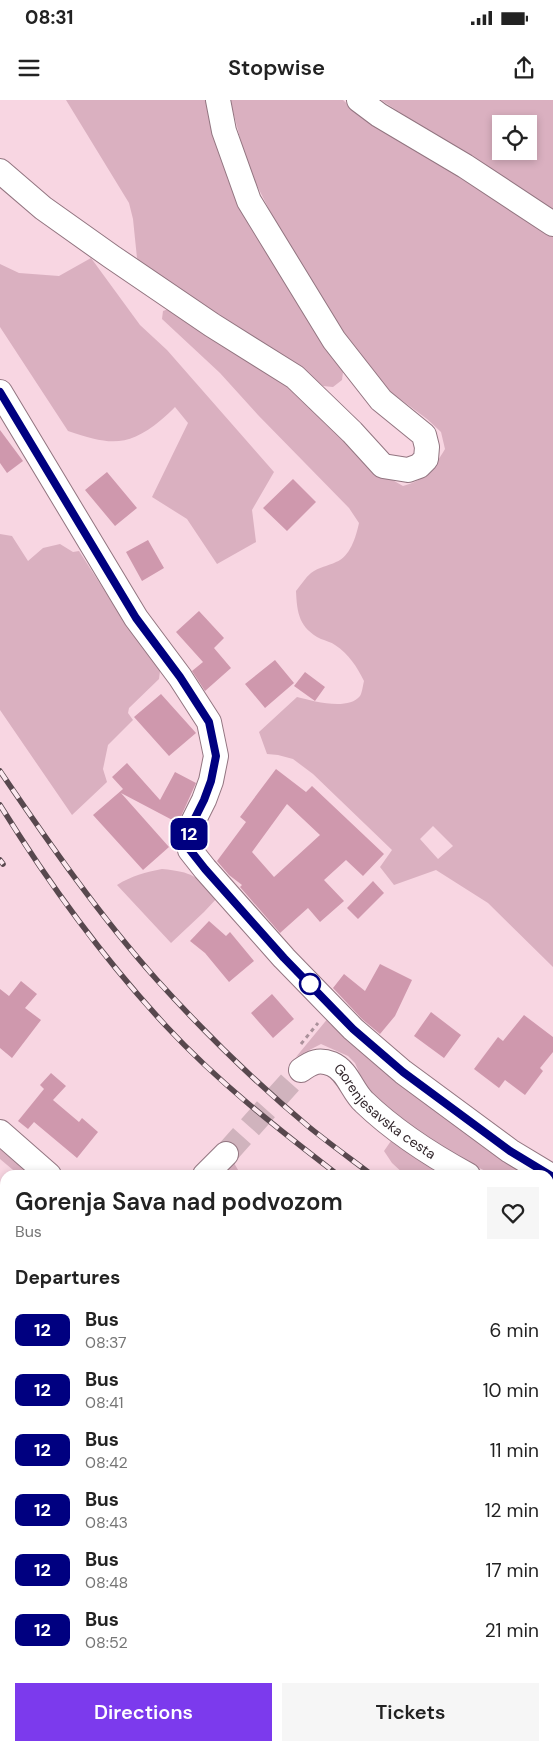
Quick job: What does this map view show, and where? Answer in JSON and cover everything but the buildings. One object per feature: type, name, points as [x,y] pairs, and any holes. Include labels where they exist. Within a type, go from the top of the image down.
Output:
[{"type":"street","points":[[0,171],[43,208],[104,251],[212,325],[295,377],[384,466],[408,470],[419,466],[426,459],[427,447],[424,435],[381,400],[334,340],[249,201],[224,131],[218,100]]},
{"type":"street","points":[[359,100],[379,115],[465,166],[553,224]]},
{"type":"street","points":[[0,392],[136,618],[180,677],[209,722],[216,756],[211,781],[192,824],[188,838],[190,850],[284,958],[371,1046],[510,1151],[541,1170]]},
{"type":"street","name":"Gorenjesavska cesta","points":[[298,1061],[310,1064],[319,1061],[334,1065],[346,1074],[349,1084],[362,1101],[393,1126],[445,1163],[458,1170]]},
{"type":"street","points":[[0,1132],[43,1170]]},
{"type":"street","points":[[210,1170],[226,1154]]},
{"type":"path","points":[[298,1061],[319,1022]]},
{"type":"shaded area","points":[[66,100],[207,100],[228,180],[343,372],[342,380],[333,387],[323,386],[287,359],[176,287],[150,274],[137,258],[133,219],[129,203]]},
{"type":"shaded area","points":[[230,100],[343,100],[358,114],[553,234],[553,967],[488,903],[436,870],[394,885],[380,867],[392,850],[313,774],[293,759],[267,754],[259,732],[297,697],[339,704],[355,701],[361,695],[364,681],[348,657],[333,644],[314,635],[304,625],[297,606],[296,591],[311,573],[345,556],[354,540],[359,523],[349,508],[258,415],[220,373],[162,319],[163,311],[171,308],[305,397],[382,474],[403,486],[411,484],[428,473],[445,449],[441,432],[388,390],[340,327],[278,227],[248,168]],"holes":[[[433,826],[453,846],[438,859],[420,839]]]},
{"type":"shaded area","points":[[381,100],[553,100],[553,213]]},
{"type":"shaded area","points":[[91,258],[140,325],[167,350],[274,472],[252,510],[256,542],[217,564],[187,519],[152,497],[188,423],[175,407],[149,429],[127,440],[106,441],[68,431],[0,327],[0,264],[19,273],[59,276]]},
{"type":"shaded area","points":[[0,534],[12,536],[28,561],[43,548],[60,544],[73,552],[79,551],[126,624],[160,671],[159,679],[129,708],[128,713],[133,720],[108,745],[103,769],[107,782],[72,815],[0,710]]},
{"type":"shaded area","points":[[162,869],[193,876],[218,897],[171,943],[117,885],[139,875]]},
{"type":"shaded area","points":[[329,1017],[533,1170],[483,1170],[456,1156],[377,1101],[365,1086],[355,1063],[348,1056],[321,1044],[296,1057]]},
{"type":"shaded area","points":[[393,1138],[442,1170],[400,1170],[384,1151]]},
{"type":"shaded area","points":[[0,1149],[27,1170],[13,1170],[0,1159]]},
{"type":"shaded area","points":[[234,1163],[238,1170],[227,1170]]},
{"type":"tunnel","points":[[226,1154],[301,1070]]},
{"type":"railway","points":[[0,771],[56,852],[95,904],[157,980],[230,1056],[269,1092],[309,1127],[365,1170]]},
{"type":"railway","points":[[0,805],[57,892],[78,920],[120,974],[166,1026],[227,1086],[332,1170]]},
{"type":"railway","points":[[0,860],[3,864]]},
{"type":"bus line","name":"12","points":[[0,392],[136,618],[180,677],[209,722],[216,756],[211,781],[192,824],[188,838],[190,850],[284,958],[331,1008],[371,1046],[510,1151],[541,1170]]}]
